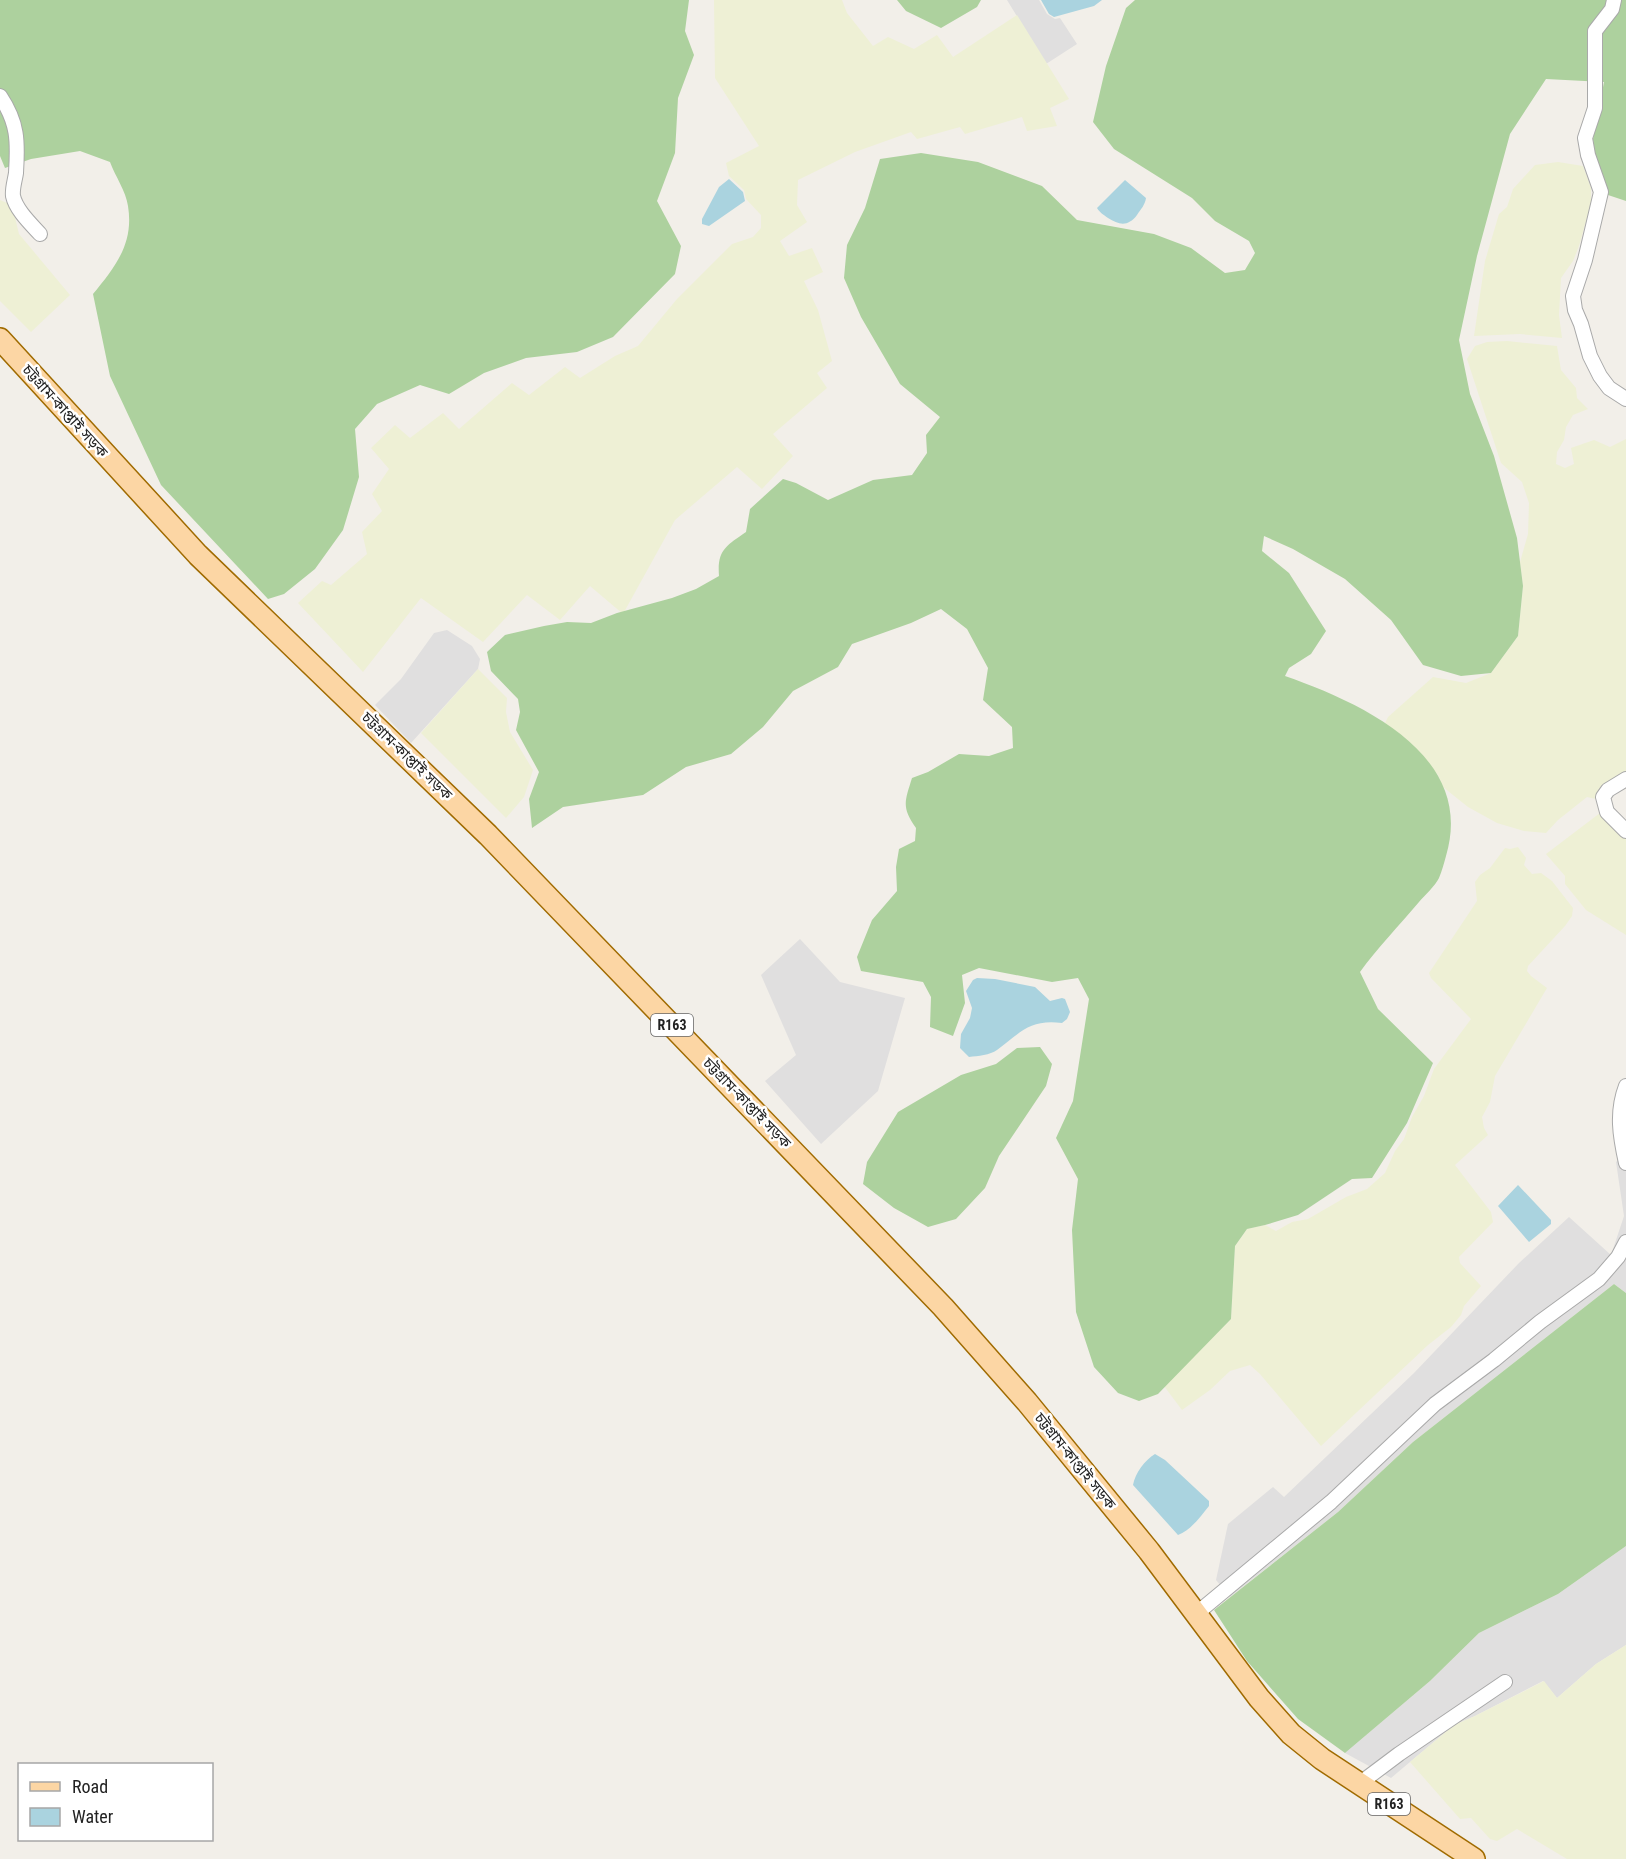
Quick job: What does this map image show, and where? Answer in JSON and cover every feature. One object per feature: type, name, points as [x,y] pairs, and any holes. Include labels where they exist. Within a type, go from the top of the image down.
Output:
[{"type":"main road","name":"চট্টগ্রাম-কাপ্তাই সড়ক","points":[[0,339],[198,555],[495,843],[951,1315],[1071,1455],[1149,1551],[1259,1698],[1305,1746],[1359,1784]]},
{"type":"main road","name":"R163","points":[[1359,1784],[1474,1859]]},
{"type":"street","points":[[1614,0],[1612,9],[1595,31],[1595,108],[1585,138],[1588,155],[1601,192],[1585,260],[1573,296],[1575,310],[1590,356],[1600,376],[1609,388],[1626,399]]},
{"type":"street","points":[[0,96],[11,112],[16,130],[16,175],[12,194],[16,204],[40,234]]},
{"type":"street","points":[[1626,779],[1608,790],[1604,797],[1606,812],[1626,831]]},
{"type":"street","points":[[1626,1086],[1621,1098],[1618,1117],[1626,1163]]},
{"type":"street","points":[[1196,1614],[1331,1502],[1435,1404],[1540,1322],[1599,1280],[1618,1257],[1626,1242]]},
{"type":"street","points":[[1359,1784],[1505,1682]]},
{"type":"shaded area","points":[[1007,0],[1039,0],[1047,14],[1055,19],[1060,18],[1077,44],[1046,64]]},
{"type":"shaded area","points":[[447,630],[472,646],[480,659],[478,669],[411,743],[375,705],[401,679],[434,633]]},
{"type":"shaded area","points":[[800,939],[840,982],[905,998],[878,1091],[821,1144],[765,1081],[796,1055],[761,975]]},
{"type":"shaded area","points":[[1626,1153],[1626,1293],[1614,1284],[1413,1442],[1338,1512],[1230,1597],[1216,1580],[1228,1524],[1273,1487],[1284,1497],[1414,1373],[1519,1263],[1569,1217],[1611,1255],[1624,1216],[1616,1162]]},
{"type":"shaded area","points":[[1626,1546],[1626,1645],[1596,1664],[1557,1698],[1543,1681],[1454,1725],[1391,1778],[1345,1753],[1430,1681],[1479,1633],[1558,1594]]},
{"type":"green space","points":[[0,0],[689,0],[685,31],[694,55],[678,98],[675,153],[657,201],[681,246],[675,274],[613,337],[577,352],[526,358],[484,373],[449,394],[420,385],[377,404],[355,429],[359,477],[343,530],[315,569],[284,594],[268,599],[161,485],[110,376],[93,294],[116,264],[126,243],[129,219],[125,195],[110,162],[80,151],[31,159],[5,168],[0,156]]},
{"type":"green space","points":[[714,0],[842,0],[847,13],[873,46],[888,37],[914,49],[937,35],[953,57],[1017,15],[1069,99],[1050,108],[1057,126],[1027,131],[1022,117],[965,134],[960,127],[917,139],[911,132],[855,152],[798,180],[797,205],[807,222],[780,241],[789,256],[812,248],[823,272],[804,281],[818,310],[832,361],[817,373],[827,388],[773,434],[793,456],[762,489],[737,467],[675,520],[623,614],[590,586],[560,620],[527,595],[483,642],[421,598],[363,672],[298,603],[322,581],[331,585],[367,554],[362,532],[382,511],[372,494],[389,469],[371,448],[395,425],[410,438],[443,413],[459,429],[512,383],[529,395],[565,367],[580,378],[615,356],[638,346],[677,299],[732,244],[753,237],[761,228],[761,215],[746,199],[744,190],[729,176],[726,163],[759,146],[715,78]]},
{"type":"green space","points":[[897,0],[981,0],[977,7],[941,28],[906,11]]},
{"type":"green space","points":[[1135,0],[1626,0],[1626,201],[1608,195],[1595,164],[1593,139],[1604,82],[1546,79],[1510,134],[1477,256],[1459,340],[1470,394],[1494,456],[1517,538],[1523,586],[1518,636],[1491,673],[1461,676],[1423,665],[1391,620],[1345,579],[1293,549],[1264,536],[1262,551],[1289,573],[1326,631],[1311,654],[1289,668],[1285,676],[1347,701],[1378,718],[1406,738],[1429,762],[1444,789],[1451,820],[1446,856],[1439,878],[1360,972],[1378,1009],[1433,1063],[1407,1123],[1372,1178],[1352,1179],[1298,1215],[1247,1229],[1235,1246],[1231,1319],[1158,1394],[1139,1401],[1118,1393],[1094,1367],[1076,1312],[1072,1230],[1078,1179],[1056,1138],[1073,1101],[1089,999],[1078,978],[1052,982],[979,968],[962,975],[965,1003],[953,1036],[930,1027],[931,997],[923,982],[861,971],[857,957],[872,920],[897,891],[896,867],[899,849],[915,841],[916,828],[906,809],[912,778],[928,772],[959,754],[989,756],[1013,748],[1012,727],[983,700],[988,668],[967,629],[941,609],[911,623],[852,644],[838,667],[793,691],[763,727],[731,754],[686,767],[643,795],[563,807],[532,828],[529,799],[539,772],[516,730],[520,712],[518,699],[491,671],[487,652],[505,635],[567,622],[591,623],[617,613],[672,598],[696,589],[719,576],[721,554],[728,545],[746,532],[750,509],[783,479],[796,483],[828,500],[873,480],[912,475],[927,453],[926,435],[940,417],[900,384],[861,317],[844,278],[847,245],[865,208],[880,159],[921,153],[978,162],[1042,186],[1077,220],[1154,234],[1191,248],[1225,273],[1245,270],[1255,253],[1249,241],[1215,221],[1192,198],[1114,149],[1093,122],[1106,66],[1126,8]]},
{"type":"green space","points":[[1558,162],[1583,166],[1591,188],[1591,203],[1579,246],[1573,261],[1561,278],[1559,315],[1562,338],[1520,334],[1474,336],[1485,261],[1499,214],[1507,207],[1513,189],[1535,165]]},
{"type":"green space","points":[[0,200],[12,205],[19,234],[70,295],[31,332],[0,301]]},
{"type":"green space","points":[[1507,341],[1557,346],[1561,370],[1576,388],[1577,398],[1588,409],[1573,415],[1566,427],[1564,440],[1557,452],[1556,464],[1565,468],[1574,464],[1571,448],[1594,440],[1610,447],[1626,439],[1626,772],[1602,787],[1596,799],[1587,797],[1558,820],[1546,833],[1524,831],[1497,823],[1468,807],[1443,787],[1438,775],[1385,723],[1388,717],[1433,677],[1466,683],[1491,673],[1518,636],[1523,586],[1520,562],[1528,534],[1529,503],[1522,482],[1501,463],[1467,359],[1475,346],[1487,342]]},
{"type":"green space","points":[[478,669],[507,698],[506,712],[510,732],[533,770],[524,797],[506,818],[421,733]]},
{"type":"green space","points":[[1600,813],[1626,838],[1626,935],[1586,910],[1565,884],[1565,876],[1546,854]]},
{"type":"green space","points":[[1518,847],[1526,858],[1524,865],[1532,874],[1541,873],[1552,881],[1573,908],[1572,916],[1565,926],[1528,966],[1527,971],[1531,976],[1547,988],[1495,1076],[1490,1102],[1482,1117],[1488,1135],[1455,1165],[1491,1212],[1493,1222],[1459,1257],[1460,1263],[1481,1286],[1464,1306],[1461,1315],[1451,1327],[1428,1345],[1321,1446],[1250,1365],[1230,1371],[1210,1390],[1182,1410],[1164,1386],[1231,1319],[1235,1246],[1247,1229],[1265,1225],[1276,1231],[1292,1222],[1308,1219],[1346,1197],[1367,1189],[1385,1173],[1395,1151],[1404,1139],[1434,1069],[1471,1019],[1431,978],[1429,973],[1477,901],[1475,882],[1490,868],[1505,848]]},
{"type":"green space","points":[[1040,1047],[1052,1064],[1046,1086],[999,1156],[985,1188],[956,1219],[928,1227],[894,1208],[863,1184],[867,1162],[898,1112],[961,1075],[996,1064],[1017,1048]]},
{"type":"green space","points":[[1614,1284],[1626,1293],[1626,1546],[1558,1594],[1479,1633],[1430,1681],[1345,1753],[1298,1719],[1247,1661],[1214,1610],[1338,1512],[1413,1442]]},
{"type":"green space","points":[[1626,1645],[1626,1859],[1567,1859],[1517,1829],[1497,1841],[1490,1839],[1471,1818],[1460,1819],[1410,1762],[1454,1725],[1544,1681],[1557,1698],[1596,1664]]},
{"type":"water","points":[[1041,0],[1102,0],[1094,6],[1054,17],[1049,14]]},
{"type":"water","points":[[729,179],[743,192],[745,201],[709,226],[702,224],[702,219],[719,187]]},
{"type":"water","points":[[1125,180],[1146,198],[1143,207],[1134,219],[1123,224],[1108,218],[1097,208]]},
{"type":"water","points":[[977,978],[1035,987],[1050,1001],[1065,999],[1070,1012],[1062,1023],[1034,1025],[1020,1032],[994,1052],[969,1057],[960,1048],[961,1034],[970,1018],[972,1008],[966,991]]},
{"type":"water","points":[[1518,1185],[1551,1220],[1551,1224],[1529,1242],[1498,1206]]},
{"type":"water","points":[[1155,1454],[1165,1460],[1209,1501],[1209,1506],[1195,1522],[1178,1535],[1133,1485],[1141,1467]]}]
